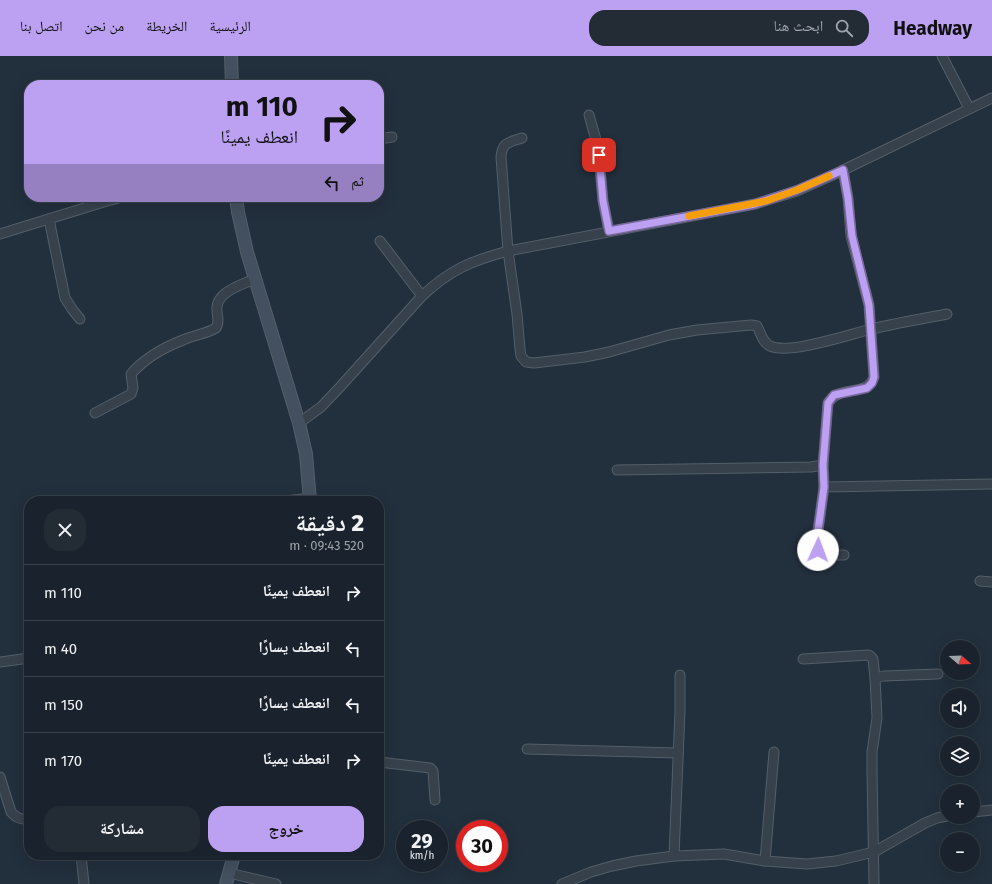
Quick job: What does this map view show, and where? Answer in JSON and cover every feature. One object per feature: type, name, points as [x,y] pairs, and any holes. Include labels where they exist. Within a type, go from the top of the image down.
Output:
[{"type":"main road","points":[[231,56],[232,80]]},
{"type":"main road","points":[[237,202],[254,279],[299,423],[306,454],[311,496]]},
{"type":"main road","points":[[228,878],[233,860]]},
{"type":"street","points":[[942,56],[969,108]]},
{"type":"street","points":[[299,423],[326,402],[422,296],[436,283],[463,266],[487,256],[508,251],[755,204],[797,190],[843,170],[992,98]]},
{"type":"street","points":[[589,115],[598,147],[603,201],[609,231]]},
{"type":"street","points":[[384,138],[392,137]]},
{"type":"street","points":[[522,138],[508,142],[502,150],[502,174],[508,251],[517,314],[520,349],[523,360],[530,363],[585,357],[609,352],[669,335],[754,325],[757,326],[762,338],[769,345],[780,348],[821,343],[871,329],[947,314]]},
{"type":"street","points":[[843,170],[852,236],[869,305],[874,377],[872,383],[867,388],[840,393],[831,398],[828,403],[823,465],[824,487],[816,545],[821,553],[830,555],[844,555]]},
{"type":"street","points":[[0,234],[106,202]]},
{"type":"street","points":[[49,219],[65,298],[80,319]]},
{"type":"street","points":[[380,241],[422,296]]},
{"type":"street","points":[[95,413],[131,394],[133,388],[131,374],[143,363],[163,350],[183,340],[216,328],[218,325],[217,304],[219,299],[226,293],[254,279]]},
{"type":"street","points":[[617,470],[811,467],[823,465]]},
{"type":"street","points":[[824,487],[992,484]]},
{"type":"street","points":[[980,581],[992,582]]},
{"type":"street","points":[[803,659],[869,655],[873,659],[877,718],[872,752],[874,884]]},
{"type":"street","points":[[0,662],[24,659]]},
{"type":"street","points":[[875,678],[884,676],[938,674]]},
{"type":"street","points":[[674,856],[680,676]]},
{"type":"street","points":[[527,749],[678,753]]},
{"type":"street","points":[[765,861],[774,752]]},
{"type":"street","points":[[384,763],[430,768],[433,771],[435,800]]},
{"type":"street","points":[[0,777],[11,812],[14,816],[24,819]]},
{"type":"street","points":[[980,811],[992,810]]},
{"type":"street","points":[[562,884],[591,872],[612,866],[674,856],[724,854],[765,861],[814,863],[836,861],[874,852],[925,823],[940,817]]},
{"type":"street","points":[[82,860],[84,884]]},
{"type":"street","points":[[228,878],[276,884]]},
{"type":"slow traffic","points":[[689,216],[755,204],[777,198],[829,176]]},
{"type":"route","points":[[599,155],[601,188],[609,231],[755,204],[777,198],[843,170],[847,188],[854,249],[869,305],[874,377],[872,383],[867,388],[834,395],[828,403],[823,465],[824,487],[816,545],[818,550]]}]
